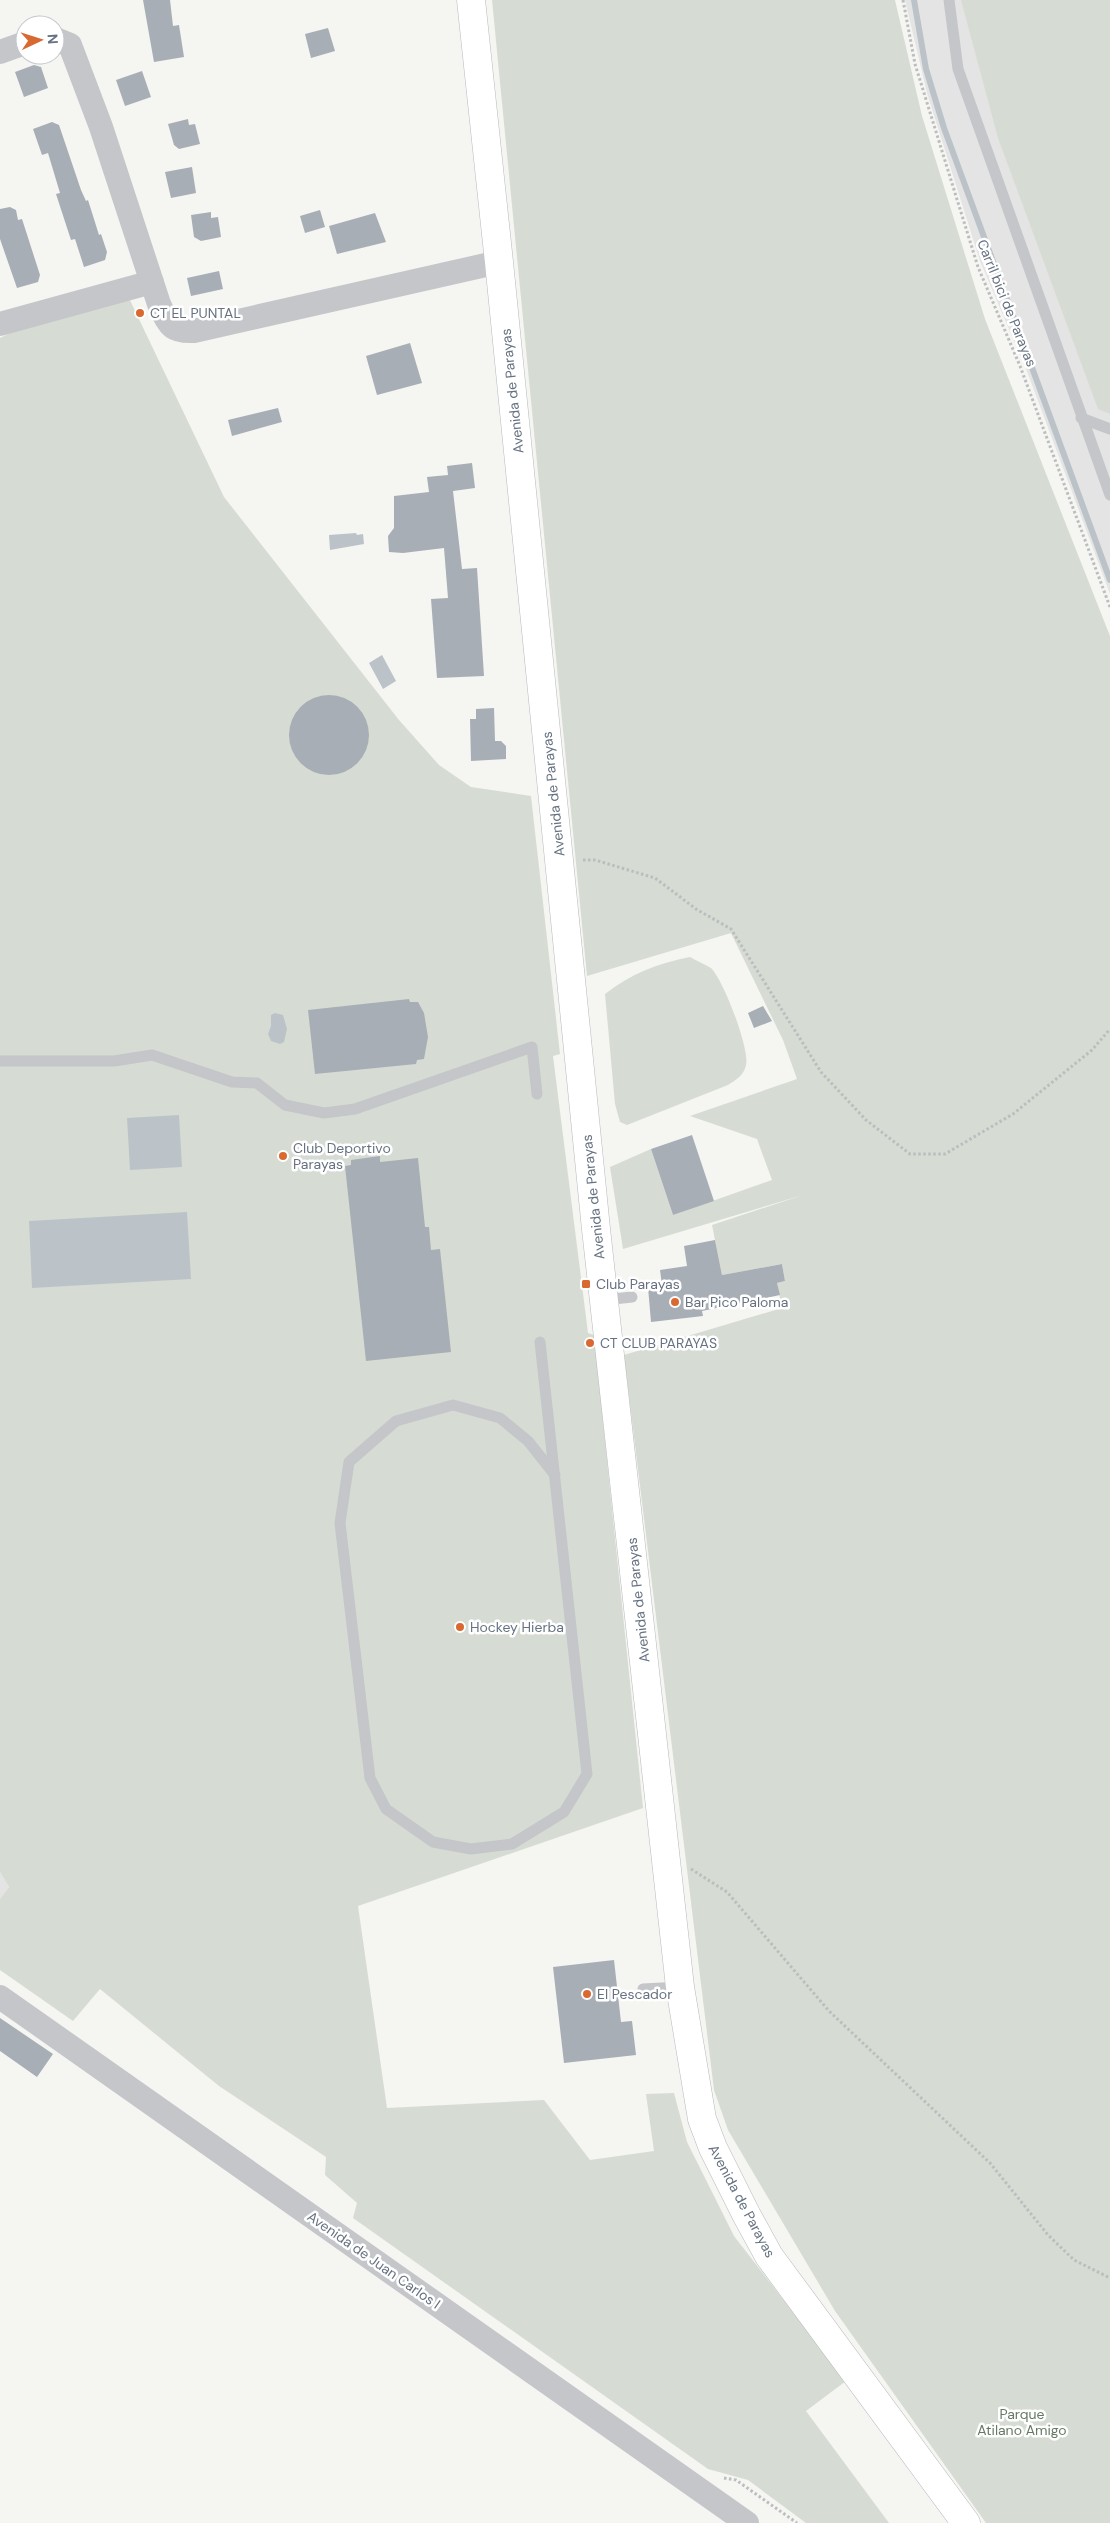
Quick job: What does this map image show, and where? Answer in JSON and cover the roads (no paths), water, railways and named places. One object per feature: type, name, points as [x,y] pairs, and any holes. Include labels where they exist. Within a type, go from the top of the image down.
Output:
[{"type":"street","name":"Avenida de Parayas","points":[[471,0],[604,1300],[667,1854],[680,1987],[702,2119],[713,2148],[769,2256],[966,2523]]},
{"type":"street","points":[[65,43],[70,45],[101,127],[159,304],[170,326],[179,332],[194,331],[499,262]]},
{"type":"street","points":[[0,52],[15,47]]},
{"type":"street","points":[[0,324],[152,282]]},
{"type":"street","name":"Avenida de Juan Carlos I","points":[[0,1997],[747,2523]]},
{"type":"lane","points":[[949,0],[958,69],[1110,495]]},
{"type":"lane","points":[[1081,418],[1110,429]]},
{"type":"lane","points":[[0,1061],[114,1061],[152,1055],[232,1082],[257,1083],[285,1105],[324,1113],[355,1109],[532,1047],[537,1094]]},
{"type":"lane","points":[[604,1300],[632,1297]]},
{"type":"lane","points":[[540,1342],[555,1475],[587,1774],[564,1812],[512,1844],[471,1850],[433,1842],[386,1809],[370,1778],[340,1523],[349,1462],[396,1421],[454,1405],[500,1418],[528,1441],[555,1475]]},
{"type":"lane","points":[[643,1990],[680,1987]]},
{"type":"waterway","points":[[914,0],[926,69],[944,128],[1110,580]]},
{"type":"place","name":"CT EL PUNTAL","points":[[140,313]]},
{"type":"place","name":"Club Deportivo Parayas","points":[[283,1156]]},
{"type":"place","name":"Club Parayas","points":[[586,1284]]},
{"type":"place","name":"Bar Pico Paloma","points":[[675,1302]]},
{"type":"place","name":"CT CLUB PARAYAS","points":[[590,1343]]},
{"type":"place","name":"Hockey Hierba","points":[[460,1627]]},
{"type":"place","name":"El Pescador","points":[[587,1994]]},
{"type":"park label","name":"Parque Atilano Amigo","points":[[1022,2422]]}]
